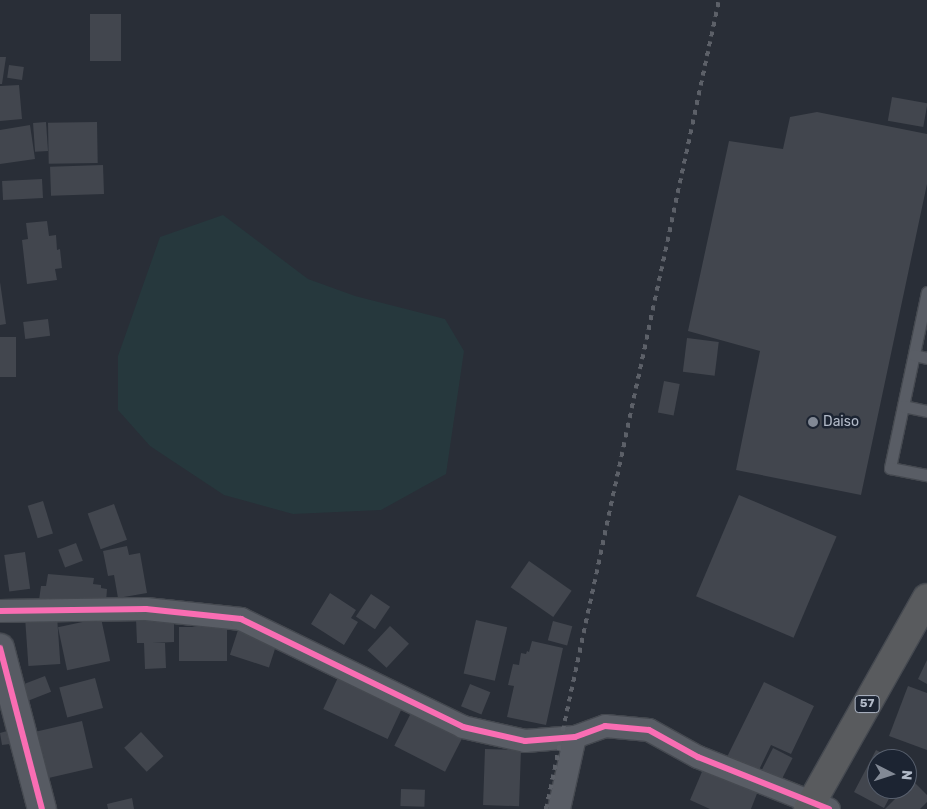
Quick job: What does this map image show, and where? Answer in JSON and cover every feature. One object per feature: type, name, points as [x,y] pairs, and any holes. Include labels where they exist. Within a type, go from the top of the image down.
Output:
[{"type":"highway","name":"57","points":[[816,807],[927,598]]},
{"type":"street","points":[[0,611],[146,609],[241,619],[464,727],[525,741],[575,737],[605,726],[649,730],[698,757],[816,807]]},
{"type":"street","points":[[0,648],[42,809]]},
{"type":"street","points":[[559,809],[575,737]]},
{"type":"lane","points":[[927,292],[926,306],[890,468],[927,475]]},
{"type":"lane","points":[[914,355],[927,358]]},
{"type":"lane","points":[[903,406],[927,411]]},
{"type":"shaded area","points":[[223,215],[308,279],[355,296],[445,319],[464,351],[446,474],[381,510],[293,514],[224,495],[150,446],[118,410],[118,356],[160,237]]},
{"type":"building","points":[[90,14],[121,14],[121,61],[90,61]]},
{"type":"building","points":[[0,57],[6,57],[2,84],[0,84]]},
{"type":"building","points":[[9,65],[24,67],[22,80],[7,78]]},
{"type":"building","points":[[19,85],[22,119],[0,121],[0,86]]},
{"type":"building","points":[[892,97],[927,103],[923,127],[888,121]]},
{"type":"building","points":[[817,112],[927,134],[927,184],[861,495],[736,470],[760,351],[688,331],[729,141],[783,149],[790,117]]},
{"type":"building","points":[[46,122],[48,151],[35,152],[33,123]]},
{"type":"building","points":[[97,122],[98,163],[49,164],[48,123]]},
{"type":"building","points":[[30,125],[35,159],[0,164],[0,130]]},
{"type":"building","points":[[103,165],[104,194],[51,196],[50,167]]},
{"type":"building","points":[[42,179],[43,198],[3,200],[2,181]]},
{"type":"building","points":[[47,221],[49,236],[56,235],[57,250],[60,249],[62,268],[55,269],[57,280],[27,284],[22,240],[28,239],[26,223]]},
{"type":"building","points":[[0,282],[6,324],[0,325]]},
{"type":"building","points":[[48,319],[50,336],[25,339],[23,322]]},
{"type":"building","points":[[0,337],[16,337],[16,377],[0,377]]},
{"type":"building","points":[[687,338],[719,342],[715,376],[683,372]]},
{"type":"building","points":[[664,381],[680,384],[674,415],[658,412]]},
{"type":"building","points":[[739,495],[837,536],[794,638],[696,596]]},
{"type":"building","points":[[43,501],[53,534],[38,538],[28,506]]},
{"type":"building","points":[[114,504],[127,540],[101,549],[88,514]]},
{"type":"building","points":[[76,543],[83,561],[65,568],[58,550]]},
{"type":"building","points":[[127,546],[129,555],[140,553],[147,593],[118,598],[114,575],[108,576],[103,551]]},
{"type":"building","points":[[25,552],[30,589],[9,592],[4,555]]},
{"type":"building","points":[[529,561],[572,591],[553,617],[511,587]]},
{"type":"building","points":[[48,574],[94,578],[93,584],[101,585],[101,588],[107,589],[106,602],[39,600],[41,586],[46,586]]},
{"type":"building","points":[[330,593],[356,610],[351,618],[358,622],[344,645],[311,624]]},
{"type":"building","points":[[371,594],[390,607],[375,629],[356,616]]},
{"type":"building","points":[[57,616],[60,664],[28,666],[25,618]]},
{"type":"building","points":[[101,618],[110,661],[67,670],[58,627]]},
{"type":"building","points":[[174,618],[174,642],[152,643],[165,643],[166,668],[145,669],[144,643],[137,643],[136,619]]},
{"type":"building","points":[[476,620],[507,627],[495,681],[464,674]]},
{"type":"building","points":[[553,621],[572,626],[567,645],[548,640]]},
{"type":"building","points":[[390,626],[409,644],[387,668],[367,650]]},
{"type":"building","points":[[179,627],[227,627],[227,661],[179,661]]},
{"type":"building","points":[[238,630],[277,643],[269,667],[230,655]]},
{"type":"building","points":[[532,641],[563,648],[546,725],[507,717],[514,686],[508,685],[513,664],[519,665],[521,653],[526,654],[527,651],[529,652]]},
{"type":"building","points":[[927,660],[927,684],[918,679]]},
{"type":"building","points":[[341,671],[405,701],[388,739],[323,709]]},
{"type":"building","points":[[45,676],[51,692],[25,702],[19,686]]},
{"type":"building","points":[[95,678],[103,708],[67,718],[59,688]]},
{"type":"building","points":[[764,682],[814,706],[791,754],[771,745],[758,772],[727,757]]},
{"type":"building","points":[[470,684],[490,692],[481,714],[461,706]]},
{"type":"building","points":[[908,686],[927,693],[927,750],[889,736]]},
{"type":"building","points":[[412,711],[463,737],[445,772],[394,746]]},
{"type":"building","points":[[82,721],[93,768],[43,779],[32,732]]},
{"type":"building","points":[[7,731],[10,744],[2,745],[0,733]]},
{"type":"building","points":[[141,732],[164,756],[147,772],[124,748]]},
{"type":"building","points":[[773,748],[793,758],[780,783],[760,773]]},
{"type":"building","points":[[485,749],[521,750],[519,806],[483,805]]},
{"type":"building","points":[[704,767],[758,791],[751,809],[710,809],[690,800]]},
{"type":"building","points":[[867,767],[867,799],[854,792]]},
{"type":"building","points":[[917,785],[927,795],[927,802],[920,809],[885,809],[895,799],[917,799]]},
{"type":"building","points":[[401,789],[425,790],[424,807],[400,806]]},
{"type":"building","points":[[132,798],[134,809],[108,809],[107,804]]},
{"type":"building","points":[[867,799],[889,799],[884,808]]},
{"type":"railway","points":[[546,809],[719,0]]},
{"type":"cycle path","points":[[0,611],[146,609],[241,619],[463,727],[525,741],[575,737],[605,726],[649,730],[698,757],[829,809]]},
{"type":"cycle path","points":[[0,648],[42,809]]},
{"type":"place","name":"Daiso","points":[[813,422]]}]
